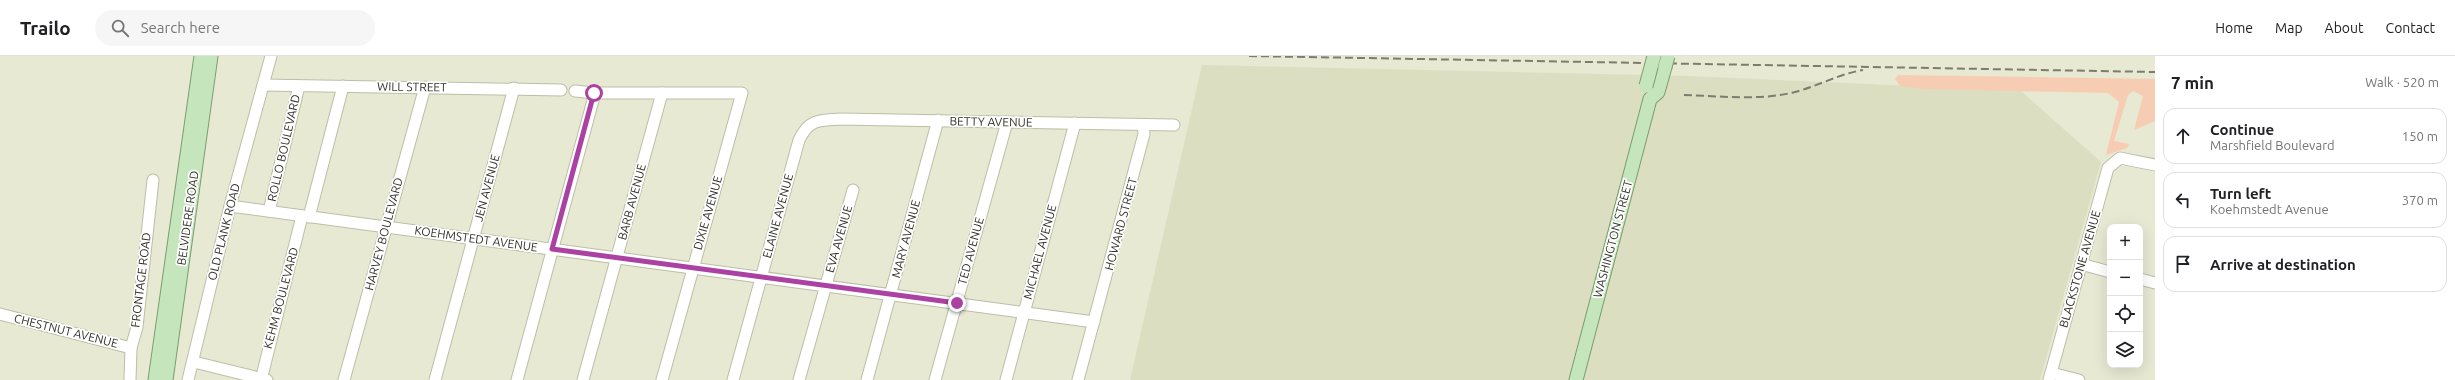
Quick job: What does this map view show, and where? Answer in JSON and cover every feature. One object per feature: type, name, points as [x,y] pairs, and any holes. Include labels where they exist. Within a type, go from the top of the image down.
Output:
[{"type":"main road","points":[[1650,99],[1645,91],[1654,56]]},
{"type":"main road","name":"WASHINGTON STREET","points":[[1576,380],[1650,99],[1658,92],[1668,56]]},
{"type":"main road","name":"BELVIDERE ROAD","points":[[156,380],[206,58]]},
{"type":"main road","name":"BELVIDERE ROAD","points":[[166,380],[206,58]]},
{"type":"street","name":"OLD PLANK ROAD","points":[[188,380],[194,362],[196,343],[230,206],[271,56]]},
{"type":"street","name":"WILL STREET","points":[[263,85],[514,88],[561,90]]},
{"type":"street","name":"ROLLO BOULEVARD","points":[[269,211],[299,86]]},
{"type":"street","name":"KEHM BOULEVARD","points":[[262,379],[343,86]]},
{"type":"street","name":"HARVEY BOULEVARD","points":[[344,380],[425,87]]},
{"type":"street","name":"JEN AVENUE","points":[[435,380],[514,88]]},
{"type":"street","points":[[575,91],[594,93],[662,93]]},
{"type":"street","points":[[517,380],[594,93]]},
{"type":"street","name":"DIXIE AVENUE","points":[[662,93],[742,93],[662,380]]},
{"type":"street","name":"BARB AVENUE","points":[[583,380],[662,93]]},
{"type":"street","name":"BETTY AVENUE","points":[[810,125],[823,120],[841,119],[1174,126]]},
{"type":"street","name":"MARY AVENUE","points":[[867,380],[938,120]]},
{"type":"street","name":"TED AVENUE","points":[[935,380],[1006,122]]},
{"type":"street","name":"MICHAEL AVENUE","points":[[1006,380],[1075,123]]},
{"type":"street","name":"ELAINE AVENUE","points":[[733,380],[799,140],[804,128],[810,125]]},
{"type":"street","name":"HOWARD STREET","points":[[1078,380],[1144,134],[1143,125]]},
{"type":"street","name":"BLACKSTONE AVENUE","points":[[2050,376],[2108,168],[2116,160],[2126,158],[2155,165]]},
{"type":"street","name":"FRONTAGE ROAD","points":[[130,380],[131,348],[137,327],[153,180]]},
{"type":"street","name":"EVA AVENUE","points":[[800,380],[853,190]]},
{"type":"street","name":"KOEHMSTEDT AVENUE","points":[[230,206],[1094,322]]},
{"type":"street","points":[[2081,264],[2107,271]]},
{"type":"street","points":[[2143,280],[2155,283]]},
{"type":"street","name":"CHESTNUT AVENUE","points":[[0,314],[131,348]]},
{"type":"street","points":[[194,362],[262,379]]},
{"type":"street","points":[[2050,376],[2079,380]]},
{"type":"shaded area","points":[[1202,65],[1689,76],[2021,91],[2101,162],[2040,380],[1130,380]]},
{"type":"shaded area","points":[[1898,75],[2155,79],[2155,121],[2134,130],[2143,96],[2133,91],[2128,95],[2114,141],[2129,144],[2127,148],[2106,155],[2119,102],[2108,93],[1922,89],[1900,86],[1895,79]]},
{"type":"railway","points":[[1249,56],[2155,72]]},
{"type":"railway","points":[[1684,95],[1740,97],[1781,95],[1795,92],[1845,74],[1863,70]]},
{"type":"route","points":[[594,93],[552,249],[957,303]]}]
